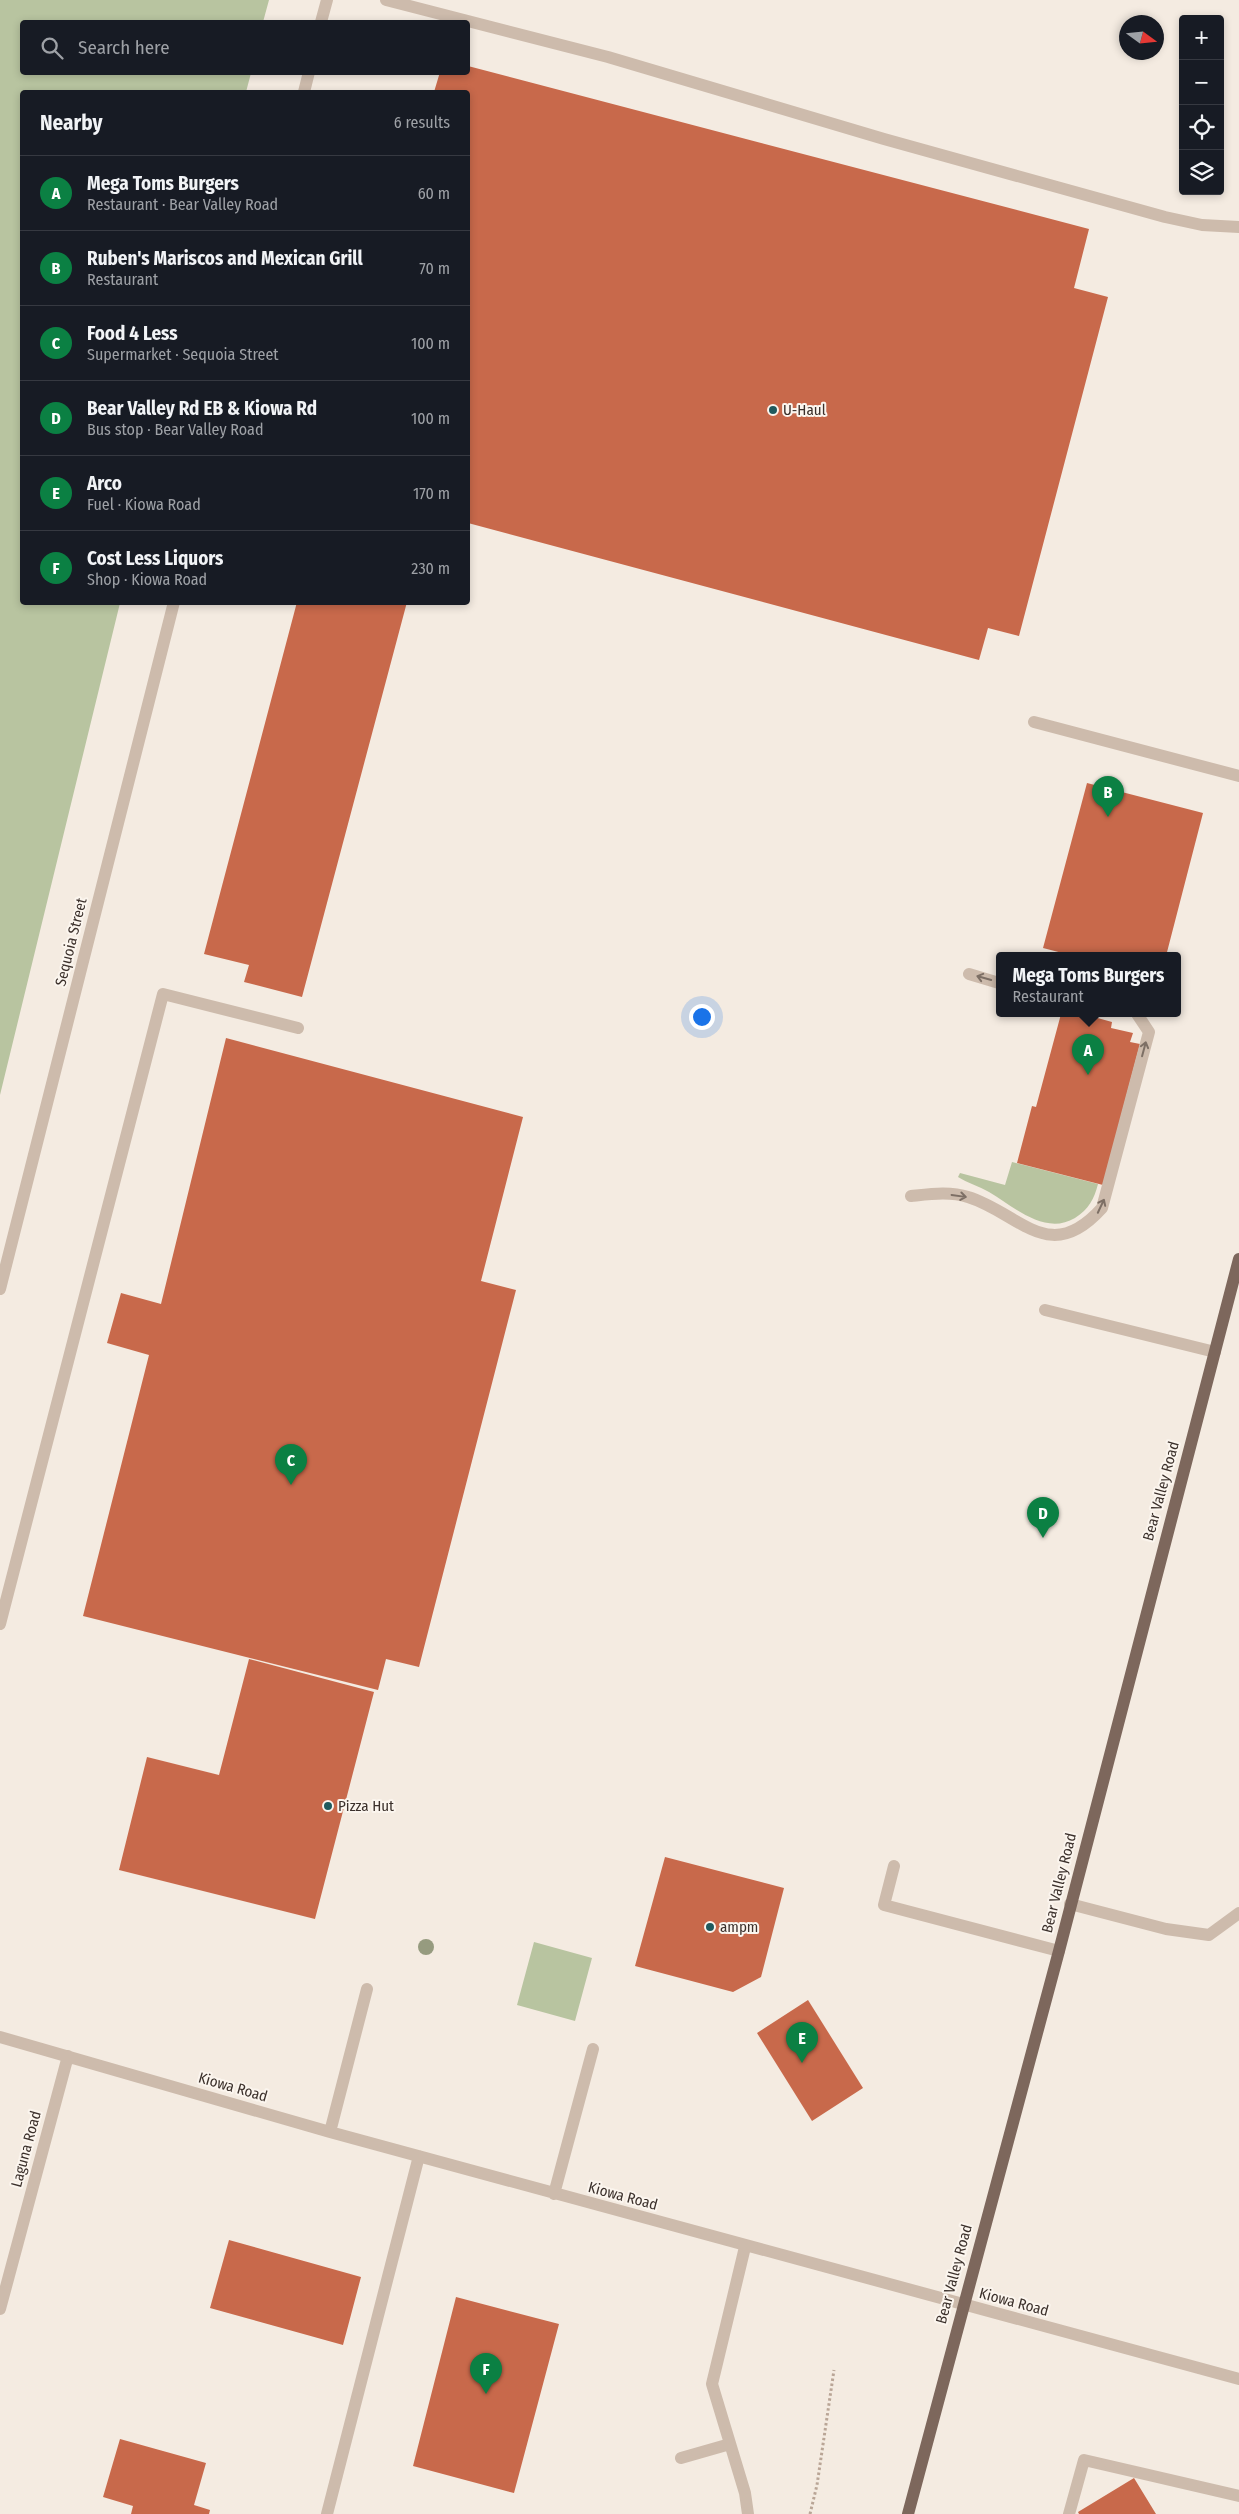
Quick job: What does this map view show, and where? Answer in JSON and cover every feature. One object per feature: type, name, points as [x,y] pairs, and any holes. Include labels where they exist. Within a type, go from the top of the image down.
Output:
[{"type":"main road","name":"Bear Valley Road","points":[[908,2514],[1059,1951],[1239,1259]]},
{"type":"street","points":[[322,20],[327,0]]},
{"type":"street","points":[[386,0],[464,20]]},
{"type":"street","points":[[470,22],[608,57],[884,139],[1165,217],[1202,225],[1239,227]]},
{"type":"street","points":[[304,90],[308,75]]},
{"type":"street","name":"Sequoia Street","points":[[0,1289],[173,605]]},
{"type":"street","points":[[1034,722],[1239,776]]},
{"type":"street","points":[[969,974],[996,982]]},
{"type":"street","points":[[0,1624],[162,994],[298,1028]]},
{"type":"street","points":[[911,1196],[941,1193],[968,1197],[1041,1234],[1068,1232],[1085,1225],[1102,1208],[1149,1032],[1138,1017]]},
{"type":"street","points":[[1045,1310],[1214,1352]]},
{"type":"street","points":[[894,1866],[884,1905],[1059,1951]]},
{"type":"street","points":[[1070,1904],[1166,1930],[1209,1934],[1239,1913]]},
{"type":"street","points":[[330,2132],[367,1989]]},
{"type":"street","name":"Kiowa Road","points":[[0,2037],[330,2132],[1239,2380]]},
{"type":"street","points":[[554,2194],[593,2049]]},
{"type":"street","name":"Laguna Road","points":[[0,2309],[68,2056]]},
{"type":"street","points":[[327,2514],[419,2156]]},
{"type":"street","points":[[745,2246],[712,2384],[745,2493],[748,2514]]},
{"type":"street","points":[[681,2458],[730,2444]]},
{"type":"street","points":[[1069,2514],[1084,2460],[1239,2496]]},
{"type":"path","points":[[810,2514],[817,2485],[834,2370]]},
{"type":"green space","points":[[0,0],[269,0],[264,20],[20,20],[20,75],[250,75],[247,90],[20,90],[20,605],[120,605],[0,1095]]},
{"type":"green space","points":[[1012,1162],[1098,1184],[1095,1194],[1080,1215],[1064,1223],[1052,1224],[1041,1222],[1019,1212],[989,1192],[958,1177],[960,1173],[1005,1185]]},
{"type":"green space","points":[[534,1942],[592,1958],[575,2021],[517,2005]]},
{"type":"building","name":"U-Haul","points":[[470,67],[1089,229],[1074,288],[1108,297],[1019,636],[988,628],[979,660],[470,524],[470,90],[435,90],[439,75],[470,75]]},
{"type":"building","points":[[296,605],[406,605],[302,997],[244,982],[249,965],[204,954]]},
{"type":"building","points":[[1087,783],[1203,813],[1167,952],[1058,952],[1043,948]]},
{"type":"building","points":[[1060,1017],[1094,1017],[1112,1022],[1111,1028],[1133,1033],[1130,1042],[1140,1044],[1103,1185],[1017,1163],[1032,1106],[1036,1107]]},
{"type":"building","points":[[226,1038],[523,1117],[481,1281],[516,1290],[419,1667],[386,1659],[378,1690],[83,1616],[149,1355],[107,1343],[121,1293],[161,1304]]},
{"type":"building","points":[[249,1659],[374,1692],[315,1919],[119,1870],[147,1757],[219,1775]]},
{"type":"building","name":"ampm","points":[[665,1857],[784,1888],[761,1977],[733,1992],[635,1966]]},
{"type":"building","points":[[808,2000],[863,2088],[812,2121],[757,2033]]},
{"type":"building","points":[[229,2240],[361,2277],[343,2345],[210,2308]]},
{"type":"building","points":[[456,2297],[559,2324],[514,2493],[413,2466]]},
{"type":"building","points":[[120,2439],[206,2463],[194,2505],[210,2510],[209,2514],[131,2514],[133,2506],[103,2497]]},
{"type":"building","points":[[1134,2478],[1156,2514],[1079,2514],[1078,2512]]},
{"type":"place","name":"U-Haul","points":[[773,410]]},
{"type":"place","name":"Ruben's Mariscos and Mexican Grill","points":[[1108,817]]},
{"type":"place","name":"Mega Toms Burgers","points":[[1088,1075]]},
{"type":"place","name":"Food 4 Less","points":[[291,1485]]},
{"type":"place","name":"Bear Valley Rd EB & Kiowa Rd","points":[[1043,1538]]},
{"type":"place","name":"Pizza Hut","points":[[328,1806]]},
{"type":"place","name":"ampm","points":[[710,1927]]},
{"type":"place","name":"Arco","points":[[802,2063]]},
{"type":"place","name":"Cost Less Liquors","points":[[486,2394]]}]
